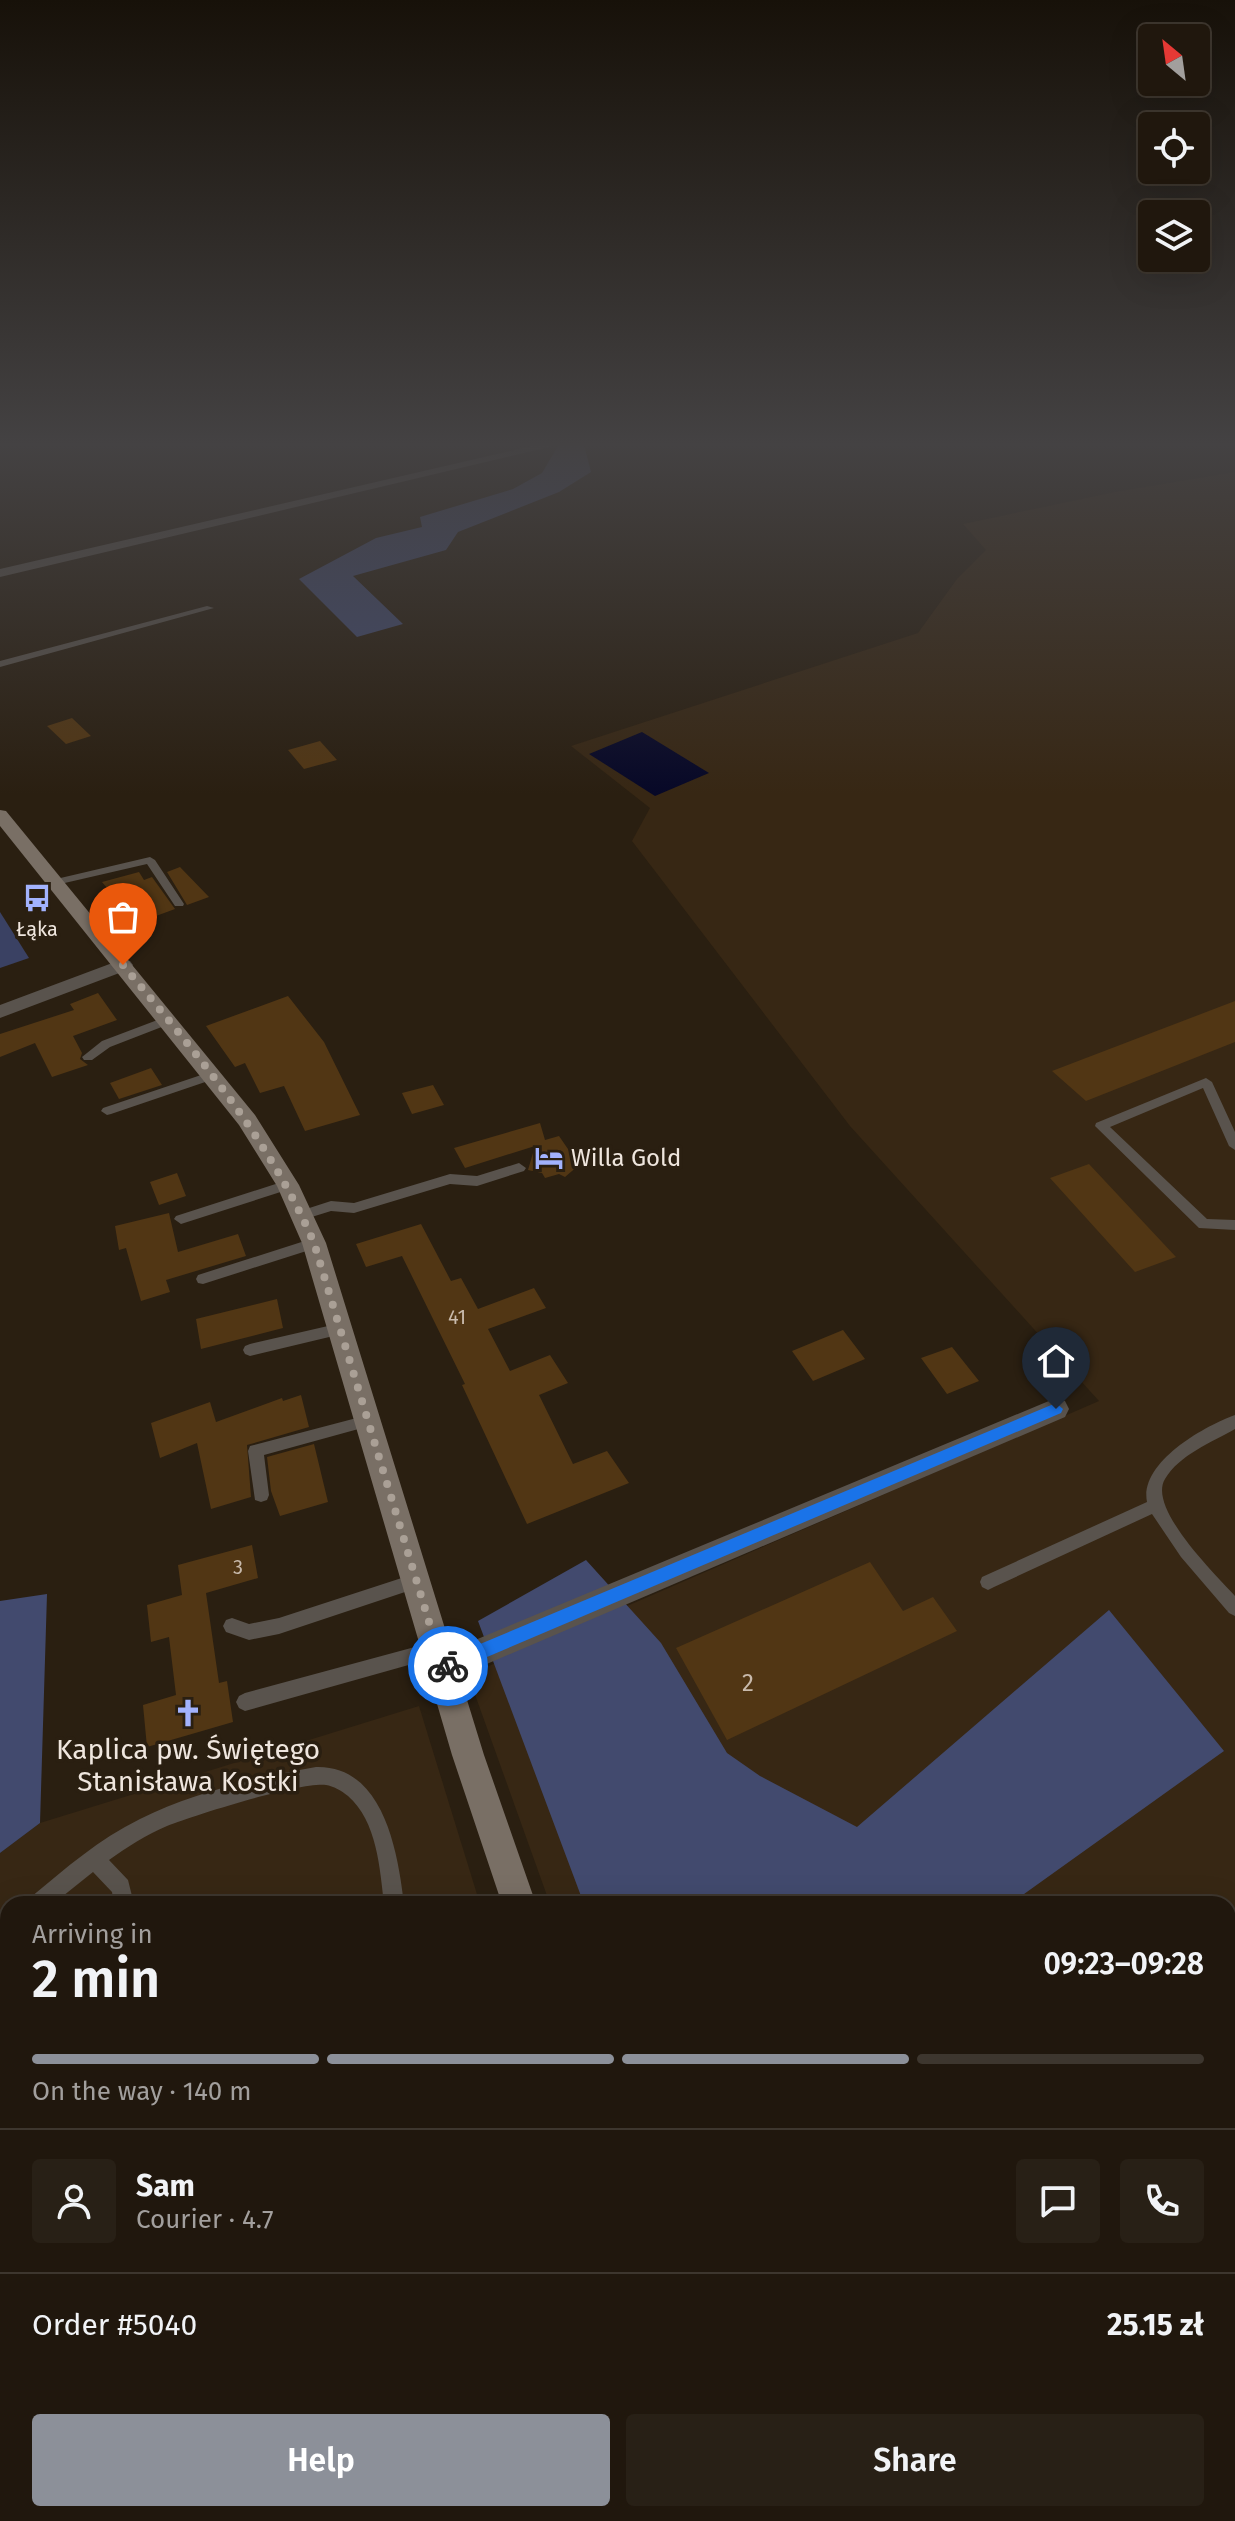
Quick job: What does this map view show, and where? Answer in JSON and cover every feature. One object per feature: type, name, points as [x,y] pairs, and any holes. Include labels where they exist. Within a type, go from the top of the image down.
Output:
[{"type":"main road","points":[[0,815],[213,1075],[288,1185],[314,1243],[440,1658],[516,1896]]},
{"type":"street","points":[[0,573],[62,559]]},
{"type":"street","points":[[0,1012],[123,965]]},
{"type":"street","points":[[440,1658],[1056,1409]]},
{"type":"lane","points":[[0,664],[210,608]]},
{"type":"lane","points":[[56,882],[150,860],[179,904]]},
{"type":"lane","points":[[88,1057],[106,1044],[168,1020]]},
{"type":"lane","points":[[107,1111],[213,1075]]},
{"type":"lane","points":[[1235,1146],[1206,1082],[1101,1126],[1204,1224],[1235,1225]]},
{"type":"lane","points":[[302,1215],[331,1206],[354,1208],[450,1179],[477,1181],[519,1168]]},
{"type":"lane","points":[[181,1219],[288,1185]]},
{"type":"lane","points":[[203,1279],[314,1243]]},
{"type":"lane","points":[[250,1350],[341,1329]]},
{"type":"lane","points":[[261,1495],[256,1451],[368,1421]]},
{"type":"lane","points":[[1235,1421],[1167,1464],[1156,1478],[1153,1492],[1156,1505],[1178,1542],[1235,1608]]},
{"type":"lane","points":[[988,1582],[1156,1505]]},
{"type":"lane","points":[[232,1626],[249,1632],[279,1626],[417,1581]]},
{"type":"lane","points":[[245,1702],[440,1658]]},
{"type":"lane","points":[[48,1896],[93,1858],[162,1819],[240,1794],[327,1776],[355,1790],[380,1830],[393,1896]]},
{"type":"lane","points":[[93,1858],[121,1887],[123,1896]]},
{"type":"shaded area","points":[[337,559],[415,559],[353,576],[403,624],[357,637],[299,579]]},
{"type":"shaded area","points":[[977,559],[1235,559],[1235,1896],[547,1896],[468,1675],[1099,1401],[850,1126],[632,841],[650,808],[571,746],[918,633],[957,579]]},
{"type":"shaded area","points":[[642,732],[709,773],[655,796],[589,754]]},
{"type":"shaded area","points":[[0,912],[29,958],[0,968]]},
{"type":"shaded area","points":[[586,1560],[661,1643],[727,1753],[760,1776],[857,1827],[1109,1610],[1224,1751],[1021,1896],[581,1896],[478,1621]]},
{"type":"shaded area","points":[[47,1594],[40,1823],[0,1853],[0,1601]]},
{"type":"shaded area","points":[[419,1706],[478,1896],[0,1896],[0,1853],[40,1823]]},
{"type":"building","points":[[72,718],[91,736],[66,744],[47,726]]},
{"type":"building","points":[[320,741],[337,760],[304,769],[288,750]]},
{"type":"building","points":[[180,867],[209,897],[187,905],[167,872]]},
{"type":"building","points":[[139,872],[144,880],[152,877],[175,909],[137,923],[102,882]]},
{"type":"building","points":[[98,993],[117,1020],[73,1036],[82,1053],[80,1059],[88,1065],[52,1077],[35,1043],[0,1057],[0,1034],[74,1010],[70,1004]]},
{"type":"building","points":[[288,996],[324,1042],[360,1115],[305,1131],[284,1086],[260,1093],[245,1063],[235,1067],[206,1026]]},
{"type":"building","points":[[1235,1001],[1235,1042],[1086,1101],[1052,1071]]},
{"type":"building","points":[[151,1068],[162,1085],[119,1099],[110,1083]]},
{"type":"building","points":[[433,1085],[444,1105],[412,1114],[402,1093]]},
{"type":"building","points":[[540,1123],[545,1140],[559,1136],[579,1165],[565,1177],[559,1174],[545,1178],[542,1173],[528,1170],[535,1146],[465,1168],[454,1148]]},
{"type":"building","points":[[1089,1164],[1176,1257],[1135,1272],[1050,1178]]},
{"type":"building","points":[[177,1173],[186,1196],[159,1205],[150,1182]]},
{"type":"building","points":[[169,1213],[178,1252],[238,1234],[246,1256],[166,1280],[170,1292],[141,1301],[126,1248],[119,1250],[115,1226]]},
{"type":"building","points":[[421,1224],[451,1281],[461,1278],[478,1309],[534,1288],[546,1308],[488,1329],[510,1371],[550,1355],[568,1383],[539,1395],[573,1464],[607,1451],[629,1483],[527,1524],[462,1385],[465,1384],[402,1256],[366,1267],[356,1244]]},
{"type":"building","points":[[277,1299],[283,1328],[201,1349],[196,1319]]},
{"type":"building","points":[[843,1330],[865,1359],[813,1381],[792,1351]]},
{"type":"building","points":[[952,1347],[979,1381],[947,1394],[921,1358]]},
{"type":"building","points":[[301,1395],[309,1427],[247,1445],[251,1497],[211,1509],[197,1443],[160,1458],[151,1423],[210,1402],[216,1422],[282,1398],[283,1401]]},
{"type":"building","points":[[314,1444],[328,1502],[280,1516],[271,1491],[267,1457]]},
{"type":"building","points":[[252,1545],[258,1578],[206,1593],[219,1683],[227,1681],[233,1722],[147,1747],[143,1705],[176,1695],[169,1637],[151,1642],[147,1605],[182,1595],[178,1565]]},
{"type":"building","points":[[870,1562],[903,1611],[933,1597],[957,1631],[727,1740],[676,1648]]},
{"type":"way so far","points":[[123,965],[213,1075],[288,1185],[314,1243],[443,1668],[448,1666]]},
{"type":"place","name":"Łąka","points":[[37,898]]},
{"type":"place","name":"Willa Gold","points":[[549,1158]]},
{"type":"place","name":"Kaplica pw. Świętego Stanisława Kostki","points":[[188,1713]]},
{"type":"route","points":[[448,1666],[1056,1409]]}]
